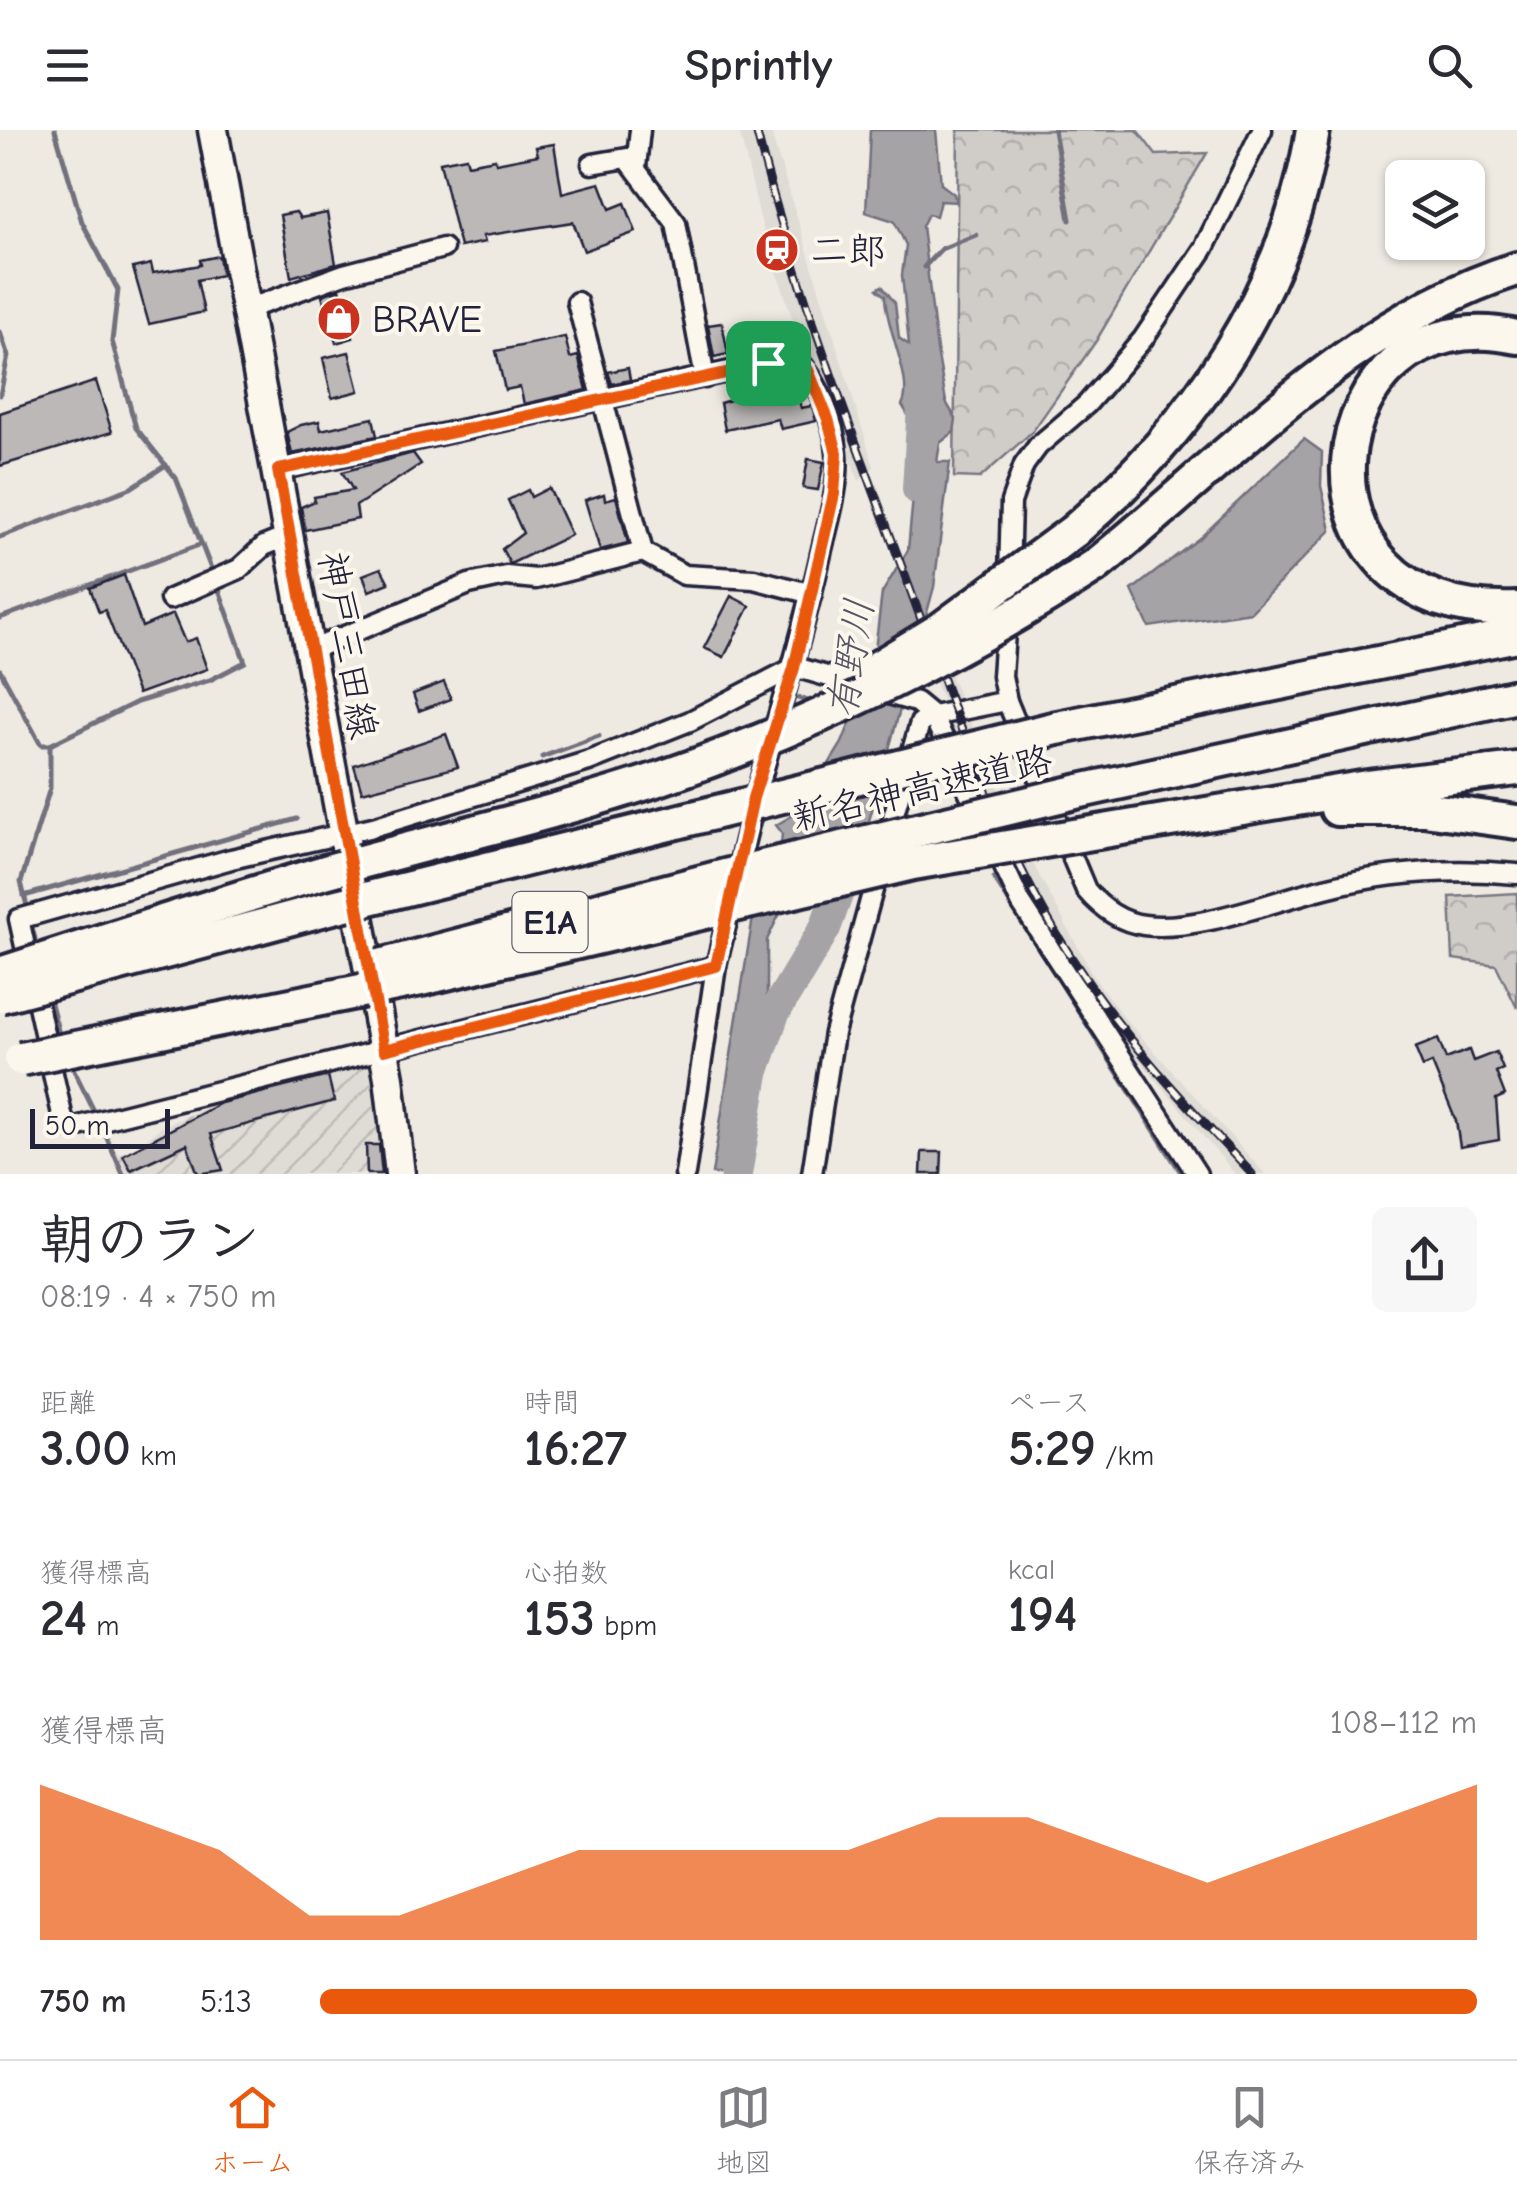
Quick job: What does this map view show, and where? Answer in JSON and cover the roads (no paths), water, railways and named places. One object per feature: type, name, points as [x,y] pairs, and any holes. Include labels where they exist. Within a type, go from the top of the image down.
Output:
[{"type":"highway","points":[[658,779],[866,674],[941,629],[1074,531],[1158,451],[1236,346],[1267,286],[1291,225],[1313,130]]},
{"type":"highway","points":[[0,974],[279,886],[658,779],[851,703],[1011,620],[1095,566],[1280,408],[1382,331],[1430,302],[1517,269]]},
{"type":"highway","points":[[1517,337],[1468,332],[1439,338],[1409,353],[1388,371],[1355,420],[1347,450],[1347,478],[1359,530],[1394,575],[1424,595],[1457,606],[1517,610]]},
{"type":"highway","name":"新名神高速道路","points":[[0,996],[329,908],[1058,728],[1517,635]]},
{"type":"highway","name":"新名神高速道路","points":[[10,1062],[724,876],[1080,792],[1517,696]]},
{"type":"highway","points":[[10,1062],[421,979],[913,863],[1368,787],[1517,769]]},
{"type":"highway","points":[[1098,832],[1244,814],[1366,808],[1479,814],[1517,822]]},
{"type":"main road","name":"神戸三田線","points":[[213,130],[384,1050],[400,1174]]},
{"type":"street","points":[[636,167],[640,130]]},
{"type":"street","points":[[1262,130],[1204,248],[1143,340],[1087,404],[1038,446],[1016,482],[1002,650],[1007,701],[1086,890],[1099,905],[1124,921],[1148,926],[1184,922],[1380,877],[1467,870],[1517,874]]},
{"type":"street","points":[[592,164],[628,158],[676,223],[705,378]]},
{"type":"street","points":[[248,310],[344,274],[443,248]]},
{"type":"street","points":[[577,302],[643,552]]},
{"type":"street","points":[[278,470],[795,358],[808,370],[837,453],[834,494],[812,594],[801,670],[753,798],[716,966],[685,1174]]},
{"type":"street","points":[[170,600],[239,568],[264,546],[291,535]]},
{"type":"street","points":[[311,650],[469,584],[506,576],[536,579],[643,552],[684,575],[754,579],[812,594]]},
{"type":"street","points":[[716,966],[72,1128],[63,1120],[20,920],[230,858],[424,812],[440,803],[603,756],[690,722],[801,670],[916,702],[933,716],[1021,903],[1197,1174]]},
{"type":"street","points":[[812,1174],[834,1033],[920,723],[933,716],[1007,701]]},
{"type":"waterway","points":[[55,130],[82,222],[118,290],[112,341],[136,428],[176,478],[213,574]]},
{"type":"waterway","points":[[1054,130],[1070,220]]},
{"type":"waterway","points":[[924,267],[941,249],[976,235]]},
{"type":"waterway","points":[[0,332],[8,356],[0,395]]},
{"type":"waterway","name":"有野川","points":[[918,489],[924,388]]},
{"type":"waterway","points":[[0,537],[131,488],[166,465]]},
{"type":"waterway","points":[[0,618],[202,544]]},
{"type":"waterway","points":[[38,951],[21,882],[50,788],[50,745],[137,702],[210,680],[245,662],[217,584]]},
{"type":"waterway","points":[[0,670],[41,745],[50,745]]},
{"type":"waterway","points":[[798,698],[814,703]]},
{"type":"waterway","points":[[542,757],[599,736]]},
{"type":"waterway","points":[[24,896],[297,819]]},
{"type":"waterway","name":"有野川","points":[[736,1174],[753,1073],[774,1013],[825,928],[851,856]]},
{"type":"waterway","points":[[994,878],[1182,1174]]},
{"type":"waterway","points":[[49,996],[60,1038]]},
{"type":"waterway","points":[[70,1062],[96,1115]]},
{"type":"waterway","points":[[101,1125],[123,1174]]},
{"type":"railway","points":[[756,130],[788,244],[845,413],[960,727],[1022,871],[1073,960],[1113,1017],[1252,1174]]},
{"type":"place","name":"二郎","points":[[777,250]]},
{"type":"place","name":"BRAVE","points":[[339,319]]}]
